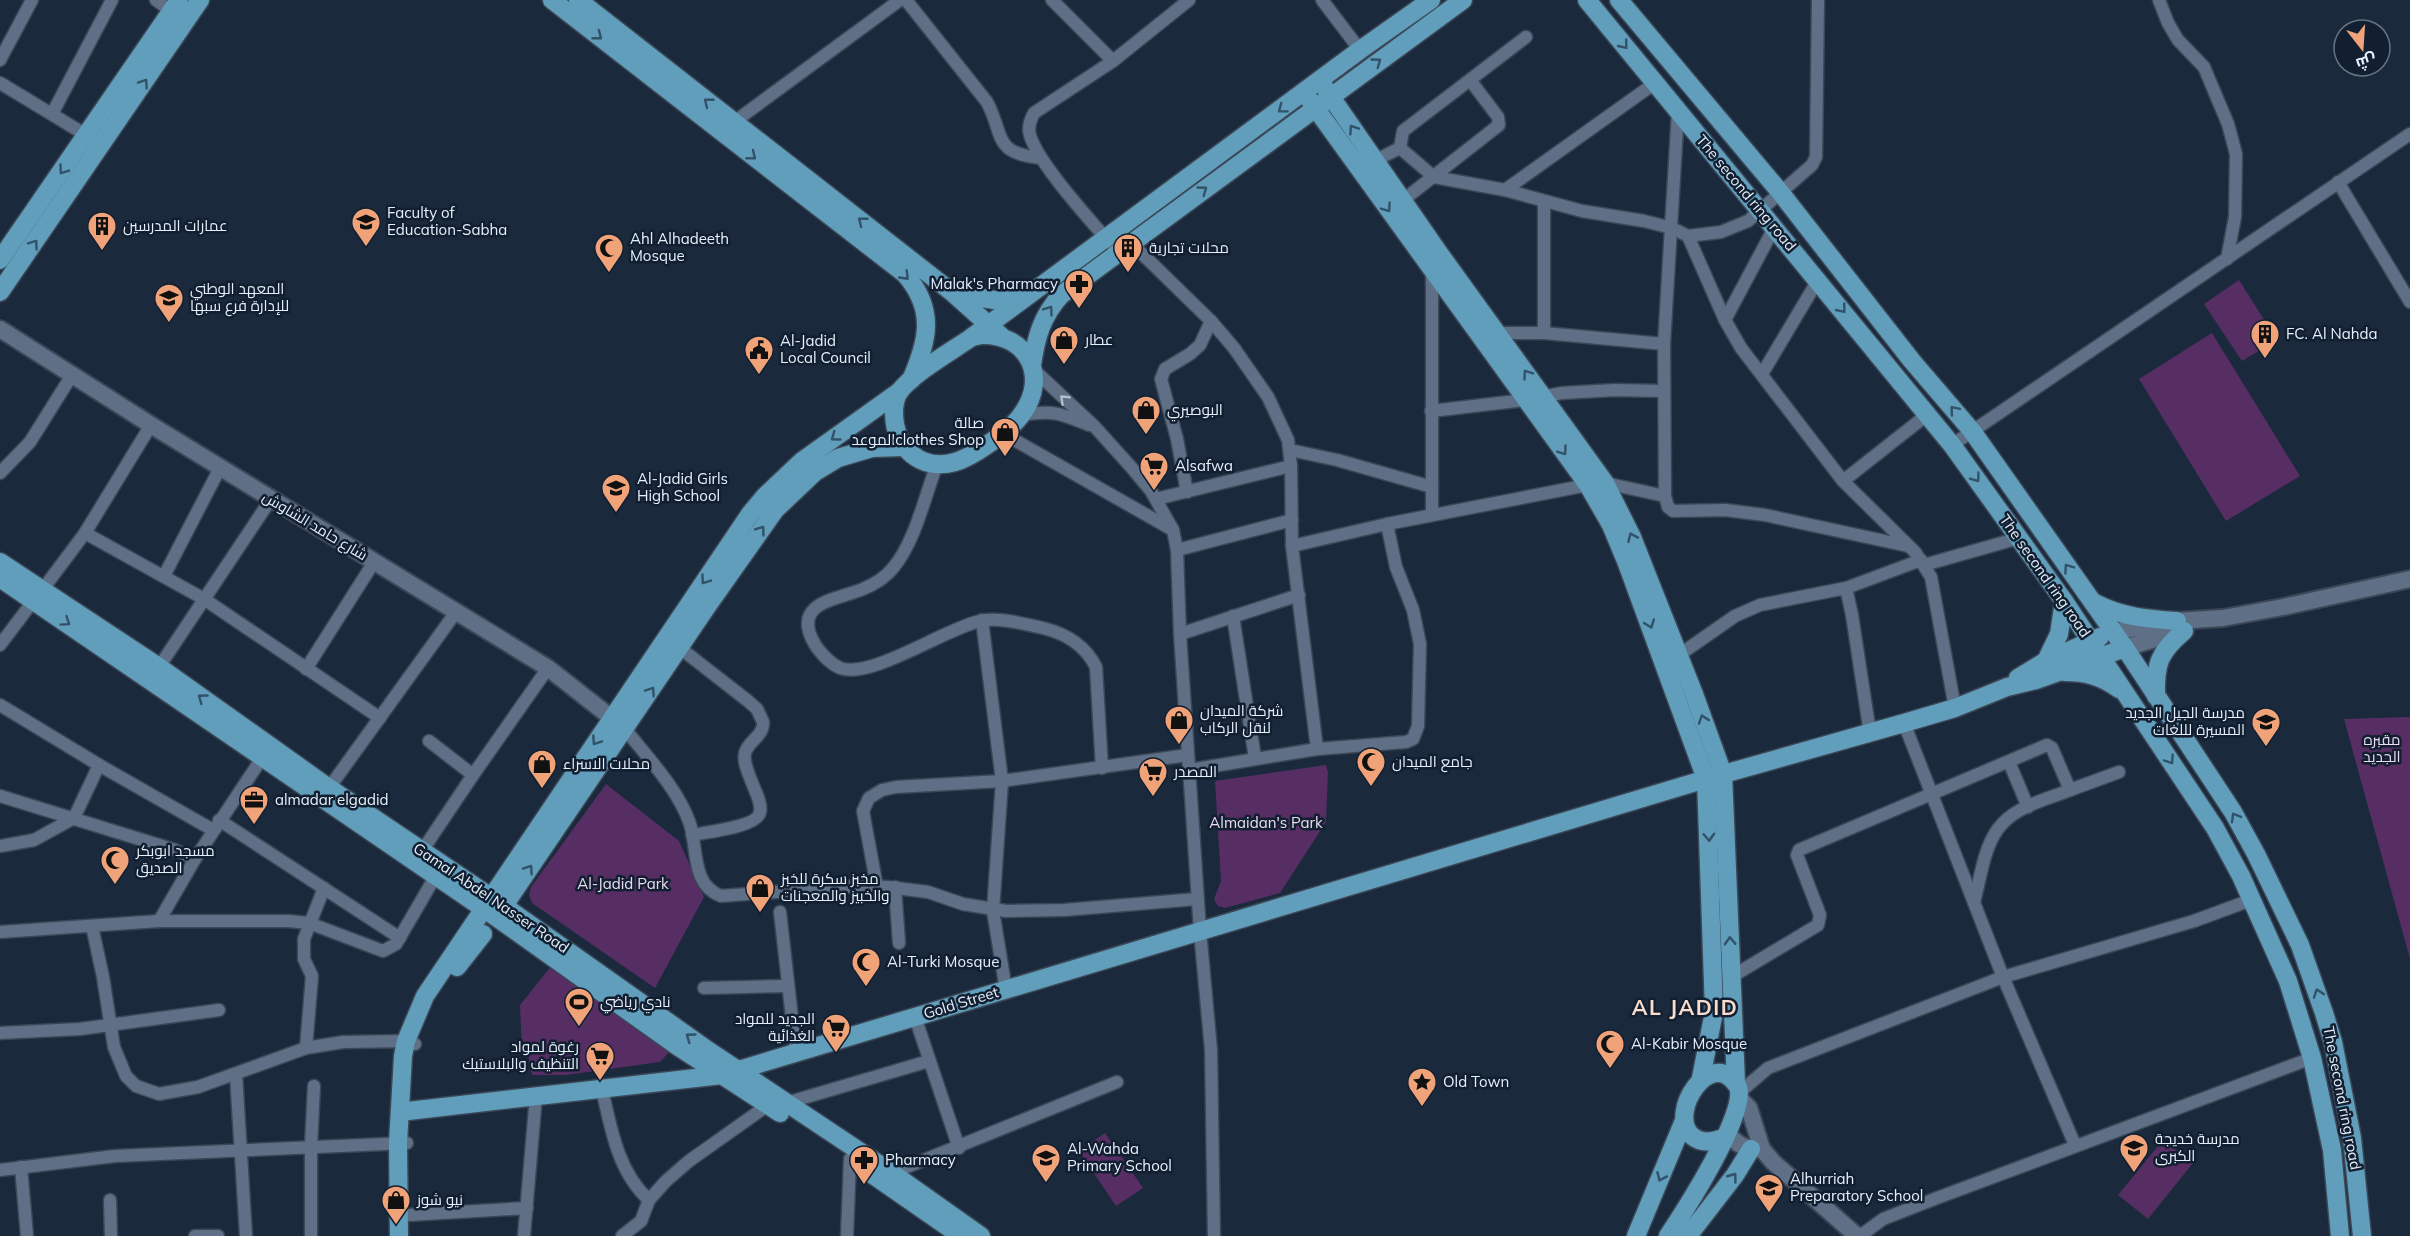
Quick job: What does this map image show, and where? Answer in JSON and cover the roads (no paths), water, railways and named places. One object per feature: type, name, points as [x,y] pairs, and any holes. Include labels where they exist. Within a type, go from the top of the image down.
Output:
[{"type":"main road","points":[[0,260],[87,135],[179,11],[200,0]]},
{"type":"main road","points":[[552,0],[905,274],[912,282],[922,305],[927,338],[894,408],[894,420],[903,447],[921,460],[937,464],[959,461],[1002,433],[1021,415],[1032,390],[1033,367],[1042,321],[1048,308],[1061,295],[1463,0]]},
{"type":"main road","points":[[578,0],[953,293],[995,330],[1017,344],[1033,367]]},
{"type":"main road","points":[[399,1236],[410,1042],[425,996],[493,907],[618,723],[750,514],[765,496],[817,450],[972,337],[995,330],[1024,299],[1431,0]]},
{"type":"main road","name":"The second ring road","points":[[1587,0],[1952,445],[2064,601],[2215,828],[2241,876],[2288,981],[2312,1058],[2332,1150],[2340,1236]]},
{"type":"main road","name":"The second ring road","points":[[1619,0],[1780,192],[1905,352],[1972,431],[2125,648],[2232,812],[2256,854],[2300,945],[2333,1042],[2352,1138],[2362,1236]]},
{"type":"main road","points":[[0,292],[103,144],[179,11]]},
{"type":"main road","points":[[1320,81],[1402,201],[1498,333],[1534,398]]},
{"type":"main road","points":[[1304,92],[1432,271],[1534,398],[1597,484],[1632,537],[1679,656],[1714,776],[1738,1091],[1718,1154],[1697,1192],[1668,1236]]},
{"type":"main road","points":[[953,293],[1000,302],[1024,299]]},
{"type":"main road","points":[[618,723],[680,648],[762,528],[794,491],[826,464],[838,458],[872,448],[903,447]]},
{"type":"main road","points":[[1597,484],[1611,525],[1714,776],[1714,1012],[1701,1078],[1692,1094],[1683,1116],[1683,1123],[1635,1236]]},
{"type":"main road","name":"Gamal Abdel Nasser Road","points":[[0,562],[39,595],[266,752],[435,877],[493,907],[709,1051],[730,1072]]},
{"type":"main road","name":"Gamal Abdel Nasser Road","points":[[0,578],[39,595],[159,667],[266,752],[329,788],[422,851],[677,1046],[730,1072],[961,1236]]},
{"type":"main road","points":[[2064,601],[2059,634],[2050,667],[2090,673],[2122,690]]},
{"type":"main road","points":[[2092,602],[2115,613],[2181,626],[2160,658],[2155,673],[2156,698]]},
{"type":"main road","points":[[2095,648],[2113,632]]},
{"type":"main road","points":[[2095,648],[2125,648]]},
{"type":"main road","name":"Gold Street","points":[[408,1111],[730,1072],[1714,776],[1955,708],[2007,687],[2029,670],[2050,667],[2095,648]]},
{"type":"main road","points":[[408,1236],[409,1215],[403,1143],[408,1111],[410,1042],[442,989],[483,934]]},
{"type":"main road","points":[[668,1081],[678,1065],[677,1046]]},
{"type":"main road","points":[[1701,1078],[1709,1074],[1728,1077],[1738,1091]]},
{"type":"main road","name":"Gamal Abdel Nasser Road","points":[[777,1104],[892,1173],[981,1236]]},
{"type":"main road","points":[[1683,1123],[1688,1132],[1704,1142],[1725,1136]]},
{"type":"main road","points":[[1688,1236],[1757,1149]]},
{"type":"street","points":[[0,60],[32,0]]},
{"type":"street","points":[[52,114],[112,0]]},
{"type":"street","points":[[156,0],[179,11]]},
{"type":"street","points":[[734,122],[900,0]]},
{"type":"street","points":[[906,0],[951,60],[987,102],[1003,144],[1020,155],[1041,158]]},
{"type":"street","points":[[1052,0],[1113,61]]},
{"type":"street","points":[[1188,0],[1113,61],[1034,113],[1029,130],[1041,158],[1106,239],[1125,248],[1210,321],[1251,370],[1269,397],[1280,420],[1290,450],[1292,546],[1317,749]]},
{"type":"street","points":[[1322,0],[1360,50]]},
{"type":"street","points":[[1400,148],[1434,177],[1505,190],[1544,202],[1672,228],[1688,236],[1721,232],[1736,227],[1760,211],[1812,165],[1816,157],[1818,0]]},
{"type":"street","points":[[2159,0],[2178,40],[2204,67],[2228,124],[2236,154],[2235,217],[2227,259]]},
{"type":"street","points":[[1400,148],[1403,131],[1526,37]]},
{"type":"street","points":[[1402,201],[1499,125],[1498,117],[1470,80]]},
{"type":"street","points":[[0,83],[103,144]]},
{"type":"street","points":[[1505,190],[1655,83]]},
{"type":"street","points":[[1678,111],[1664,344],[1665,496],[1668,507],[1673,511],[1725,510],[1765,515],[1909,547]]},
{"type":"street","points":[[1952,445],[2410,134]]},
{"type":"street","points":[[1374,161],[1400,148]]},
{"type":"street","points":[[2338,182],[2410,302]]},
{"type":"street","points":[[1544,202],[1544,333]]},
{"type":"street","points":[[1725,320],[1774,228]]},
{"type":"street","points":[[1688,236],[1725,320],[1741,348],[1843,481],[1909,547],[1931,578],[1955,708]]},
{"type":"street","points":[[1432,271],[1432,515]]},
{"type":"street","points":[[1762,374],[1818,279]]},
{"type":"street","points":[[1187,492],[1177,439],[1161,379],[1165,369],[1200,345],[1210,321]]},
{"type":"street","name":"شارع حامد الشاوش","points":[[0,329],[220,468],[548,668],[618,723]]},
{"type":"street","points":[[1498,333],[1544,333],[1664,344]]},
{"type":"street","points":[[1033,367],[1095,428],[1156,499],[1173,530],[1177,550],[1180,634],[1197,899],[1210,1050],[1214,1236]]},
{"type":"street","points":[[0,473],[30,442],[72,375]]},
{"type":"street","points":[[1431,411],[1615,390],[1664,392]]},
{"type":"street","points":[[1021,415],[1044,411],[1060,413],[1095,428]]},
{"type":"street","points":[[1843,481],[1928,414]]},
{"type":"street","points":[[0,645],[85,533],[151,425]]},
{"type":"street","points":[[1002,433],[1173,530]]},
{"type":"street","points":[[1290,450],[1336,460],[1432,487]]},
{"type":"street","points":[[937,464],[905,548],[894,567],[881,580],[819,604],[810,614],[808,625],[817,646],[832,663],[847,670],[890,659],[948,631],[982,620],[1020,623],[1051,630],[1080,644],[1089,652],[1096,667],[1102,768]]},
{"type":"street","points":[[1156,499],[1291,466]]},
{"type":"street","points":[[164,576],[220,468]]},
{"type":"street","points":[[1292,546],[1387,524],[1597,484],[1665,496]]},
{"type":"street","points":[[159,667],[271,499]]},
{"type":"street","points":[[1177,550],[1292,520]]},
{"type":"street","points":[[1189,770],[1317,749],[1406,742],[1413,739],[1416,734],[1420,698],[1420,644],[1413,610],[1396,567],[1387,524]]},
{"type":"street","points":[[85,533],[204,599],[380,717]]},
{"type":"street","points":[[1679,656],[1735,616],[1760,605],[1846,588],[1922,563],[2019,538]]},
{"type":"street","points":[[306,669],[374,562]]},
{"type":"street","points":[[2113,632],[2181,626],[2283,607],[2410,579]]},
{"type":"street","points":[[1846,588],[1870,733]]},
{"type":"street","points":[[1180,634],[1299,595]]},
{"type":"street","points":[[329,788],[456,612]]},
{"type":"street","points":[[1233,616],[1255,758]]},
{"type":"street","points":[[982,620],[1002,782],[993,911],[1006,990]]},
{"type":"street","points":[[2125,648],[2181,626]]},
{"type":"street","points":[[680,648],[748,700],[757,709],[764,722],[760,733],[745,753],[745,763],[760,804],[758,818],[738,826],[692,835]]},
{"type":"street","points":[[422,851],[548,668]]},
{"type":"street","points":[[0,705],[99,765],[216,825],[324,888],[400,938]]},
{"type":"street","points":[[618,723],[674,794],[685,813],[692,835],[701,879],[707,888],[721,896],[877,886],[928,892],[993,911],[1064,910],[1197,899]]},
{"type":"street","points":[[1904,723],[2003,977],[2075,1145]]},
{"type":"street","points":[[429,741],[473,775]]},
{"type":"street","points":[[1731,977],[1818,925],[1820,915],[1797,855],[1799,850],[2047,745],[2052,748],[2070,790]]},
{"type":"street","points":[[159,921],[216,825],[266,752]]},
{"type":"street","points":[[877,886],[863,811],[869,798],[882,790],[896,787],[1002,782],[1188,755]]},
{"type":"street","points":[[2009,762],[2028,807]]},
{"type":"street","points":[[0,846],[34,840],[74,818],[99,765]]},
{"type":"street","points":[[1974,902],[1990,843],[1997,831],[2012,815],[2119,772]]},
{"type":"street","points":[[0,796],[175,850],[195,859]]},
{"type":"street","points":[[0,932],[159,921],[309,923],[383,951],[396,944],[435,877]]},
{"type":"street","points":[[895,887],[899,943]]},
{"type":"street","points":[[306,1048],[312,976],[303,954],[304,939],[324,888]]},
{"type":"street","points":[[1757,1149],[1749,1108],[1738,1091],[1776,1065],[2003,977],[2194,921],[2251,900]]},
{"type":"street","points":[[483,934],[493,907]]},
{"type":"street","points":[[780,912],[796,1053]]},
{"type":"street","points":[[92,926],[114,1047],[126,1076],[136,1086],[149,1092],[159,1094],[198,1087],[306,1048],[343,1042],[410,1042]]},
{"type":"street","points":[[704,988],[788,986]]},
{"type":"street","points":[[0,1033],[110,1026],[219,1011]]},
{"type":"street","points":[[915,1017],[959,1148]]},
{"type":"street","points":[[1725,1136],[1736,1144],[1757,1149],[1858,1236],[1883,1219],[2075,1145],[2312,1058]]},
{"type":"street","points":[[622,1236],[641,1221],[649,1200],[689,1161],[777,1104],[929,1061]]},
{"type":"street","points":[[236,1074],[246,1236]]},
{"type":"street","points":[[892,1173],[959,1148],[1117,1082]]},
{"type":"street","points":[[311,1236],[314,1086]]},
{"type":"street","points":[[602,1089],[614,1139],[624,1167],[631,1182],[649,1200]]},
{"type":"street","points":[[524,1236],[536,1096]]},
{"type":"street","points":[[0,1170],[115,1156],[403,1143]]},
{"type":"street","points":[[847,1236],[850,1159]]},
{"type":"street","points":[[21,1167],[27,1236]]},
{"type":"street","points":[[110,1200],[111,1236]]},
{"type":"street","points":[[409,1215],[527,1208]]},
{"type":"street","points":[[195,1236],[218,1236]]},
{"type":"place","name":"Faculty of Education-Sabha","points":[[366,248]]},
{"type":"place","name":"عمارات المدرسين","points":[[102,252]]},
{"type":"place","name":"Ahl Alhadeeth Mosque","points":[[609,274]]},
{"type":"place","name":"محلات تجارية","points":[[1128,274]]},
{"type":"place","name":"Malak's Pharmacy","points":[[1079,310]]},
{"type":"place","name":"المعهد الوطني للإدارة فرع سبها","points":[[169,324]]},
{"type":"place","name":"FC. Al Nahda","points":[[2265,360]]},
{"type":"place","name":"عطار","points":[[1064,366]]},
{"type":"place","name":"Al-Jadid Local Council","points":[[759,376]]},
{"type":"place","name":"البوصيري","points":[[1146,436]]},
{"type":"place","name":"صالة الموعدclothes Shop","points":[[1005,458]]},
{"type":"place","name":"Alsafwa","points":[[1154,492]]},
{"type":"place","name":"Al-Jadid Girls High School","points":[[616,514]]},
{"type":"place","name":"شركة الميدان لنقل الركاب","points":[[1179,746]]},
{"type":"place","name":"مدرسة الجيل الجديد المسيرة لللغات","points":[[2266,748]]},
{"type":"place","name":"جامع الميدان","points":[[1371,788]]},
{"type":"place","name":"محلات الاسراء","points":[[542,790]]},
{"type":"place","name":"المصدر","points":[[1153,798]]},
{"type":"place","name":"almadar elgadid","points":[[254,826]]},
{"type":"place","name":"مسجد ابوبكر الصديق","points":[[115,886]]},
{"type":"place","name":"مخبز سكرة للخبز والخبيز والمعجنات","points":[[760,914]]},
{"type":"place","name":"Al-Turki Mosque","points":[[866,988]]},
{"type":"place","name":"نادي رياضي","points":[[579,1028]]},
{"type":"place","name":"الجديد للمواد الغذائية","points":[[836,1054]]},
{"type":"place","name":"Al-Kabir Mosque","points":[[1610,1070]]},
{"type":"place","name":"رغوة لمواد التنظيف والبلاستيك","points":[[600,1082]]},
{"type":"place","name":"Old Town","points":[[1422,1108]]},
{"type":"place","name":"مدرسة خديجة الكبرى","points":[[2134,1174]]},
{"type":"place","name":"Al-Wahda Primary School","points":[[1046,1184]]},
{"type":"place","name":"Pharmacy","points":[[864,1186]]},
{"type":"place","name":"Alhurriah Preparatory School","points":[[1769,1214]]},
{"type":"place","name":"نيو شوز","points":[[396,1226]]},
{"type":"district","name":"AL JADID","points":[[1685,1008]]},
{"type":"park label","name":"مقبره الجديد","points":[[2382,748]]},
{"type":"park label","name":"Almaidan's Park","points":[[1266,823]]},
{"type":"park label","name":"Al-Jadid Park","points":[[623,884]]}]
